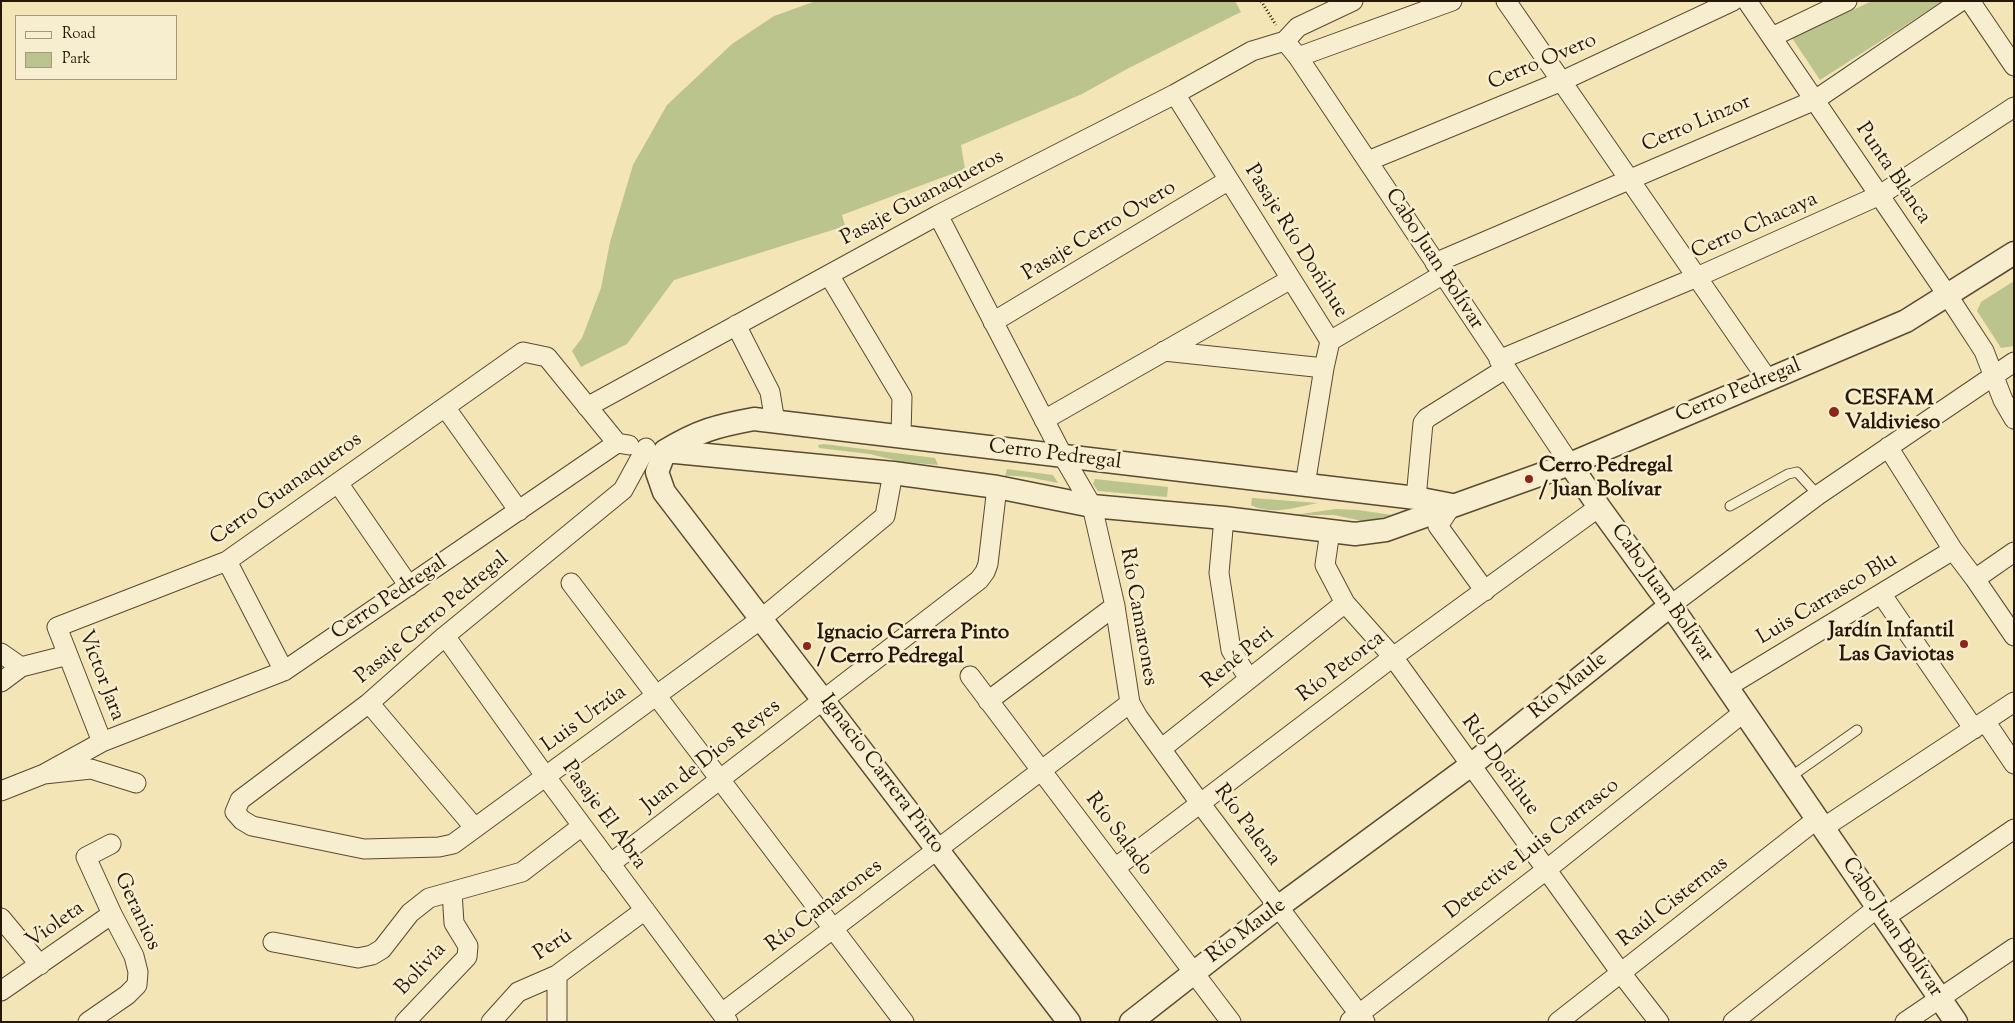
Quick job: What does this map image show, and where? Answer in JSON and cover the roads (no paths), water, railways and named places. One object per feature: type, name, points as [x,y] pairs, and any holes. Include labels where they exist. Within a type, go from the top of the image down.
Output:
[{"type":"street","points":[[1285,41],[1298,27],[1353,1]]},
{"type":"street","points":[[1298,57],[1452,1]]},
{"type":"street","points":[[1506,1],[1768,380]]},
{"type":"street","name":"Cerro Overo","points":[[1368,161],[1562,81],[1733,1]]},
{"type":"street","name":"Punta Blanca","points":[[1747,1],[1984,351],[2003,400],[2014,419]]},
{"type":"street","points":[[1772,37],[1848,1]]},
{"type":"street","name":"Cerro Linzor","points":[[1330,341],[1438,269],[1629,178],[1815,100],[1961,1]]},
{"type":"street","points":[[1970,1],[2014,66]]},
{"type":"street","name":"Cabo Juan Bolívar","points":[[1285,41],[1298,57],[1599,507],[1670,605],[1956,1022]]},
{"type":"street","name":"Pasaje Guanaqueros","points":[[587,407],[938,216],[1175,94],[1252,50],[1285,41]]},
{"type":"street","name":"Pasaje Río Doñihue","points":[[1175,94],[1330,341],[1305,485]]},
{"type":"street","name":"Cerro Chacaya","points":[[1416,498],[1423,423],[1427,418],[1502,364],[1880,195],[2014,107]]},
{"type":"street","name":"Pasaje Cerro Overo","points":[[993,322],[1229,180]]},
{"type":"street","name":"Río Camarones","points":[[725,1018],[834,929],[1130,703],[1116,606],[1092,506],[1064,458],[938,216]]},
{"type":"street","name":"Cerro Pedregal","points":[[44,774],[102,742],[284,670],[617,443],[655,449],[997,487],[1092,506],[1224,518],[1355,534],[1386,530],[1570,464],[1906,321],[2014,253]]},
{"type":"street","points":[[829,275],[902,398],[901,435]]},
{"type":"street","points":[[1044,420],[1291,279]]},
{"type":"street","points":[[736,325],[770,392],[775,422]]},
{"type":"street","points":[[1164,351],[1324,368]]},
{"type":"street","name":"Cerro Guanaqueros","points":[[57,627],[227,561],[523,352],[547,357],[587,407]]},
{"type":"street","name":"Río Maule","points":[[1131,1022],[1278,907],[1471,765],[1670,605],[1818,495],[2014,362]]},
{"type":"street","points":[[445,407],[519,511]]},
{"type":"street","points":[[587,407],[617,443]]},
{"type":"street","name":"Cerro Pedregal","points":[[655,449],[718,425],[754,419],[901,435],[1064,458],[1416,498],[1452,506]]},
{"type":"street","points":[[1888,448],[1953,550],[2014,636]]},
{"type":"street","name":"Ignacio Carrera Pinto","points":[[655,449],[656,472],[664,492],[1069,1022]]},
{"type":"street","name":"Pasaje Cerro Pedregal","points":[[234,812],[240,800],[369,703],[445,636],[623,490],[655,449]]},
{"type":"street","name":"Luis Urzúa","points":[[234,812],[252,826],[364,849],[439,847],[453,844],[761,619],[885,516],[892,474]]},
{"type":"street","points":[[338,483],[409,586]]},
{"type":"street","name":"Juan de Dios Reyes","points":[[610,864],[971,586],[985,572],[997,487]]},
{"type":"street","points":[[1452,506],[1438,526],[1485,591]]},
{"type":"street","name":"Río Petorca","points":[[1115,868],[1393,657],[1599,507]]},
{"type":"street","points":[[1224,518],[1218,572],[1231,650],[1249,679]]},
{"type":"street","name":"Río Doñihue","points":[[1330,531],[1325,565],[1344,603],[1393,657],[1621,973],[1659,1022]]},
{"type":"street","name":"Luis Carrasco Blu","points":[[1726,687],[1882,595],[1953,550]]},
{"type":"street","points":[[1975,579],[2014,552]]},
{"type":"street","points":[[227,561],[284,670]]},
{"type":"street","points":[[571,583],[904,1022]]},
{"type":"street","points":[[1882,595],[1980,725],[2014,764]]},
{"type":"street","name":"René Peri","points":[[1161,750],[1344,603]]},
{"type":"street","points":[[988,701],[1116,606]]},
{"type":"street","name":"Víctor Jara","points":[[57,627],[102,742]]},
{"type":"street","name":"Pasaje El Abra","points":[[445,636],[546,777],[725,1018]]},
{"type":"street","points":[[1,653],[21,667]]},
{"type":"street","points":[[1,682],[21,667],[68,655]]},
{"type":"street","name":"Río Salado","points":[[970,676],[1231,1022]]},
{"type":"street","name":"Raúl Cisternas","points":[[1558,1022],[1820,824],[2014,702]]},
{"type":"street","points":[[369,703],[474,827]]},
{"type":"street","name":"Río Palena","points":[[1130,703],[1161,750],[1278,907],[1358,1019]]},
{"type":"street","name":"Detective Luis Carrasco","points":[[1358,1019],[1744,712]]},
{"type":"street","points":[[1,791],[44,774],[91,769],[136,783]]},
{"type":"street","points":[[273,942],[358,958],[372,955],[382,949],[410,913],[429,898],[522,872],[582,826]]},
{"type":"street","points":[[1733,1022],[1880,913],[2014,829]]},
{"type":"street","name":"Geranios","points":[[88,1022],[127,995],[137,985],[138,972],[134,956],[112,914],[86,856],[111,844]]},
{"type":"street","name":"Bolivia","points":[[405,1022],[467,957],[468,946],[454,923],[452,892]]},
{"type":"street","name":"Perú","points":[[491,1022],[518,992],[557,974],[645,910]]},
{"type":"street","name":"Violeta","points":[[1,991],[112,914]]},
{"type":"street","points":[[1,918],[40,965]]},
{"type":"street","points":[[1905,1022],[2014,948]]},
{"type":"street","points":[[557,974],[558,1022]]},
{"type":"lane","points":[[1730,506],[1788,474],[1797,472],[1818,495]]},
{"type":"lane","points":[[1788,778],[1857,730]]},
{"type":"place","name":"CESFAM Valdivieso","points":[[1834,412]]},
{"type":"place","name":"Cerro Pedregal / Juan Bolívar","points":[[1529,479]]},
{"type":"place","name":"Jardín Infantil Las Gaviotas","points":[[1964,644]]},
{"type":"place","name":"Ignacio Carrera Pinto / Cerro Pedregal","points":[[807,646]]}]
